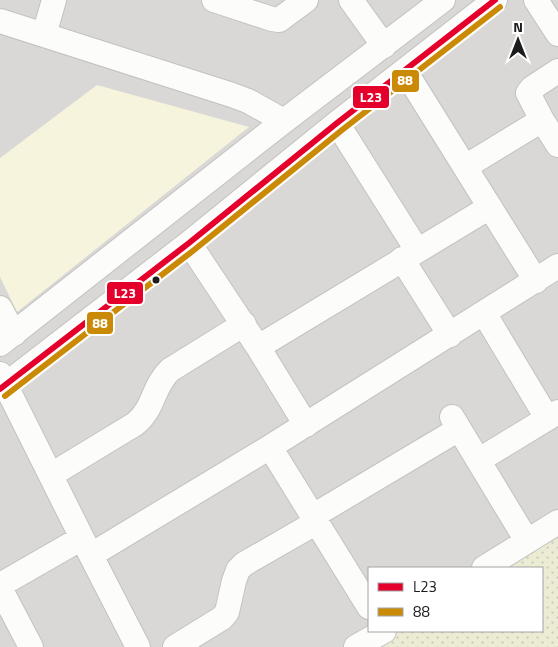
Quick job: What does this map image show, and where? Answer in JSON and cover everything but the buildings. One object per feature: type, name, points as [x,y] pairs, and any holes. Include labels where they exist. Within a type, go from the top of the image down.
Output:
[{"type":"street","points":[[44,35],[54,0]]},
{"type":"street","points":[[215,0],[278,20],[306,0]]},
{"type":"street","points":[[351,0],[384,46]]},
{"type":"street","points":[[0,308],[7,339],[284,121],[443,0]]},
{"type":"street","points":[[138,647],[2,382],[189,243],[337,123],[496,0]]},
{"type":"street","points":[[536,0],[558,34]]},
{"type":"street","points":[[0,21],[232,95],[248,101],[284,121]]},
{"type":"street","points":[[405,71],[536,280]]},
{"type":"street","points":[[558,71],[532,88],[528,94],[558,145]]},
{"type":"street","points":[[465,167],[542,120]]},
{"type":"street","points":[[337,123],[410,254],[450,334]]},
{"type":"street","points":[[258,347],[490,207]]},
{"type":"street","points":[[189,243],[244,324],[306,425]]},
{"type":"street","points":[[31,647],[6,615],[0,587],[87,547],[270,447],[558,266]]},
{"type":"street","points":[[479,460],[552,415],[484,313]]},
{"type":"street","points":[[51,475],[135,424],[142,418],[149,407],[163,376],[244,324]]},
{"type":"street","points":[[175,647],[222,618],[227,612],[234,581],[238,570],[244,564],[315,519],[456,423],[527,541]]},
{"type":"street","points":[[270,447],[368,605]]},
{"type":"street","points":[[486,567],[558,522]]},
{"type":"street","points":[[356,647],[382,632]]},
{"type":"shaded area","points":[[0,0],[558,0],[558,544],[520,567],[368,567],[368,632],[391,647],[0,647]]},
{"type":"shaded area","points":[[97,85],[249,127],[17,312],[0,277],[0,158]]},
{"type":"green space","points":[[558,538],[558,647],[366,647],[392,632],[543,632],[543,567],[506,567]]},
{"type":"transit line","name":"L23","points":[[0,389],[189,243],[337,123],[495,0]]},
{"type":"transit line","name":"88","points":[[5,396],[194,250],[342,130],[500,7]]}]
